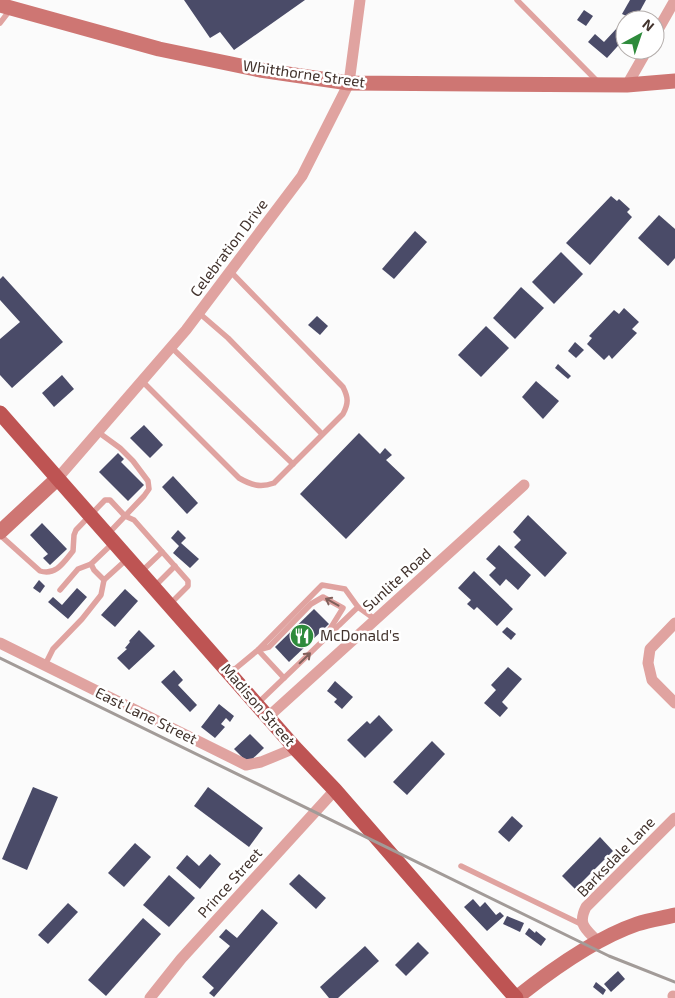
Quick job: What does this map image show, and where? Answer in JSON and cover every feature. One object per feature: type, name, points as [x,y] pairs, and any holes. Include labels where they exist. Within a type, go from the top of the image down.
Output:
[{"type":"main road","name":"Madison Street","points":[[0,413],[516,998]]},
{"type":"street","name":"Celebration Drive","points":[[58,479],[199,313],[302,176],[349,83],[360,0]]},
{"type":"street","points":[[665,18],[675,0]]},
{"type":"street","name":"Whitthorne Street","points":[[6,6],[159,49],[260,70],[349,83],[627,85],[675,81]]},
{"type":"street","points":[[627,85],[641,60]]},
{"type":"street","points":[[0,533],[58,479]]},
{"type":"street","name":"Sunlite Road","points":[[268,717],[524,485]]},
{"type":"street","points":[[675,623],[650,649],[648,663],[652,680],[675,703]]},
{"type":"street","name":"East Lane Street","points":[[0,643],[246,765],[260,762],[295,748]]},
{"type":"street","name":"Prince Street","points":[[150,998],[188,952],[334,790]]},
{"type":"street","name":"Barksdale Lane","points":[[583,925],[582,916],[586,907],[675,818]]},
{"type":"street","points":[[516,998],[537,981],[598,942],[637,924],[675,915]]},
{"type":"street","points":[[583,925],[598,942]]},
{"type":"lane","points":[[517,0],[600,84]]},
{"type":"lane","points":[[0,23],[6,6]]},
{"type":"lane","points":[[142,381],[239,478],[250,485],[264,487],[274,483],[343,414],[348,405],[347,395],[343,387],[230,272]]},
{"type":"lane","points":[[199,313],[228,338],[322,434]]},
{"type":"lane","points":[[171,347],[293,464]]},
{"type":"lane","points":[[60,590],[78,569],[91,564],[125,516],[149,489],[148,481],[132,461],[120,448],[98,432]]},
{"type":"lane","points":[[0,533],[22,556],[40,570],[46,573],[54,571],[73,551],[76,530],[105,500],[110,500],[125,516],[134,520],[188,581],[188,586],[169,605]]},
{"type":"lane","points":[[140,572],[162,552]]},
{"type":"lane","points":[[45,665],[53,649],[102,595],[104,580],[128,558]]},
{"type":"lane","points":[[91,564],[104,580]]},
{"type":"lane","points":[[154,587],[175,566]]},
{"type":"lane","points":[[230,674],[258,650],[322,585],[346,589],[358,607],[376,620]]},
{"type":"lane","points":[[258,650],[269,647],[311,604],[323,598],[343,608],[324,640]]},
{"type":"lane","points":[[257,704],[358,607]]},
{"type":"lane","points":[[258,650],[284,678]]},
{"type":"lane","points":[[461,866],[583,925]]},
{"type":"building","points":[[184,0],[305,0],[234,50],[220,32],[210,38]]},
{"type":"building","points":[[630,0],[646,0],[640,10],[624,10]]},
{"type":"building","points":[[584,10],[593,16],[586,26],[577,20]]},
{"type":"building","points":[[615,30],[615,49],[607,58],[588,42],[595,34],[604,42]]},
{"type":"building","points":[[611,196],[617,201],[619,199],[630,209],[627,212],[632,217],[590,265],[566,243]]},
{"type":"building","points":[[659,215],[675,229],[675,258],[668,266],[638,238]]},
{"type":"building","points":[[415,231],[427,242],[394,279],[382,269]]},
{"type":"building","points":[[561,252],[583,274],[554,304],[532,282]]},
{"type":"building","points":[[3,276],[63,342],[12,388],[0,375],[0,339],[20,322],[0,300],[0,279]]},
{"type":"building","points":[[521,287],[544,308],[515,339],[493,318]]},
{"type":"building","points":[[624,308],[639,322],[632,329],[637,333],[612,359],[609,355],[604,360],[587,344],[592,338],[589,336],[614,310],[619,314]]},
{"type":"building","points":[[317,316],[328,326],[320,335],[308,325]]},
{"type":"building","points":[[486,326],[509,348],[481,377],[458,355]]},
{"type":"building","points":[[575,342],[584,350],[576,358],[568,351]]},
{"type":"building","points":[[558,364],[571,376],[568,379],[555,368]]},
{"type":"building","points":[[62,375],[74,389],[54,407],[42,393]]},
{"type":"building","points":[[536,381],[559,401],[543,419],[522,397]]},
{"type":"building","points":[[144,425],[163,445],[150,458],[130,438]]},
{"type":"building","points":[[359,433],[380,454],[385,448],[392,455],[386,460],[405,478],[346,539],[300,494]]},
{"type":"building","points":[[118,453],[124,459],[121,462],[144,485],[128,501],[99,472]]},
{"type":"building","points":[[173,476],[198,503],[187,514],[162,487]]},
{"type":"building","points":[[528,515],[567,553],[545,577],[514,547],[521,540],[513,532]]},
{"type":"building","points":[[42,523],[67,549],[50,565],[43,558],[48,554],[30,535]]},
{"type":"building","points":[[178,530],[186,538],[181,543],[199,559],[190,568],[173,553],[179,546],[171,538]]},
{"type":"building","points":[[499,545],[531,575],[518,590],[506,579],[500,586],[489,575],[496,568],[486,559]]},
{"type":"building","points":[[474,571],[513,609],[497,626],[477,607],[474,610],[467,604],[471,600],[458,588]]},
{"type":"building","points":[[39,580],[45,586],[40,593],[33,588]]},
{"type":"building","points":[[77,588],[87,597],[68,619],[48,602],[53,597],[62,605]]},
{"type":"building","points":[[125,589],[138,601],[115,627],[101,615]]},
{"type":"building","name":"McDonald's","points":[[314,609],[329,624],[289,662],[275,647]]},
{"type":"building","points":[[507,627],[516,634],[511,640],[502,632]]},
{"type":"building","points":[[139,630],[155,646],[129,670],[117,658],[127,649],[125,648],[129,641]]},
{"type":"building","points":[[508,667],[522,679],[502,702],[508,708],[500,717],[484,703],[496,690],[491,685]]},
{"type":"building","points":[[174,670],[183,680],[178,685],[197,705],[190,712],[161,682]]},
{"type":"building","points":[[335,681],[353,697],[342,709],[334,702],[337,699],[327,691]]},
{"type":"building","points":[[219,704],[234,716],[230,722],[226,718],[221,724],[225,727],[215,738],[201,727]]},
{"type":"building","points":[[379,715],[393,730],[365,758],[347,740],[367,721],[370,724]]},
{"type":"building","points":[[250,734],[264,748],[248,763],[234,749]]},
{"type":"building","points":[[432,741],[445,754],[407,795],[393,782]]},
{"type":"building","points":[[33,787],[58,797],[27,870],[2,859]]},
{"type":"building","points":[[208,787],[263,828],[249,847],[194,806]]},
{"type":"building","points":[[512,816],[523,826],[509,842],[498,832]]},
{"type":"building","points":[[600,837],[613,851],[575,889],[562,876]]},
{"type":"building","points":[[135,843],[151,857],[124,887],[108,873]]},
{"type":"building","points":[[210,854],[221,864],[200,889],[176,868],[187,855],[199,866]]},
{"type":"building","points":[[299,874],[326,898],[316,909],[289,884]]},
{"type":"building","points":[[169,875],[195,898],[169,927],[143,905]]},
{"type":"building","points":[[473,899],[480,907],[485,902],[496,915],[500,912],[504,916],[487,931],[464,907]]},
{"type":"building","points":[[68,903],[78,912],[48,944],[38,935]]},
{"type":"building","points":[[262,909],[278,923],[214,997],[209,993],[214,988],[202,977],[230,946],[219,937],[226,929],[237,938]]},
{"type":"building","points":[[507,916],[524,923],[520,932],[503,924]]},
{"type":"building","points":[[143,918],[161,934],[106,996],[88,980]]},
{"type":"building","points":[[529,928],[546,939],[541,946],[525,934]]},
{"type":"building","points":[[418,942],[429,953],[406,976],[395,965]]},
{"type":"building","points":[[365,946],[379,961],[338,998],[329,998],[320,987]]},
{"type":"building","points":[[618,971],[625,979],[611,992],[604,984]]},
{"type":"building","points":[[596,982],[606,990],[603,995],[593,987]]},
{"type":"railway","points":[[0,658],[609,956],[675,982]]},
{"type":"place","name":"McDonald's","points":[[302,636]]}]
